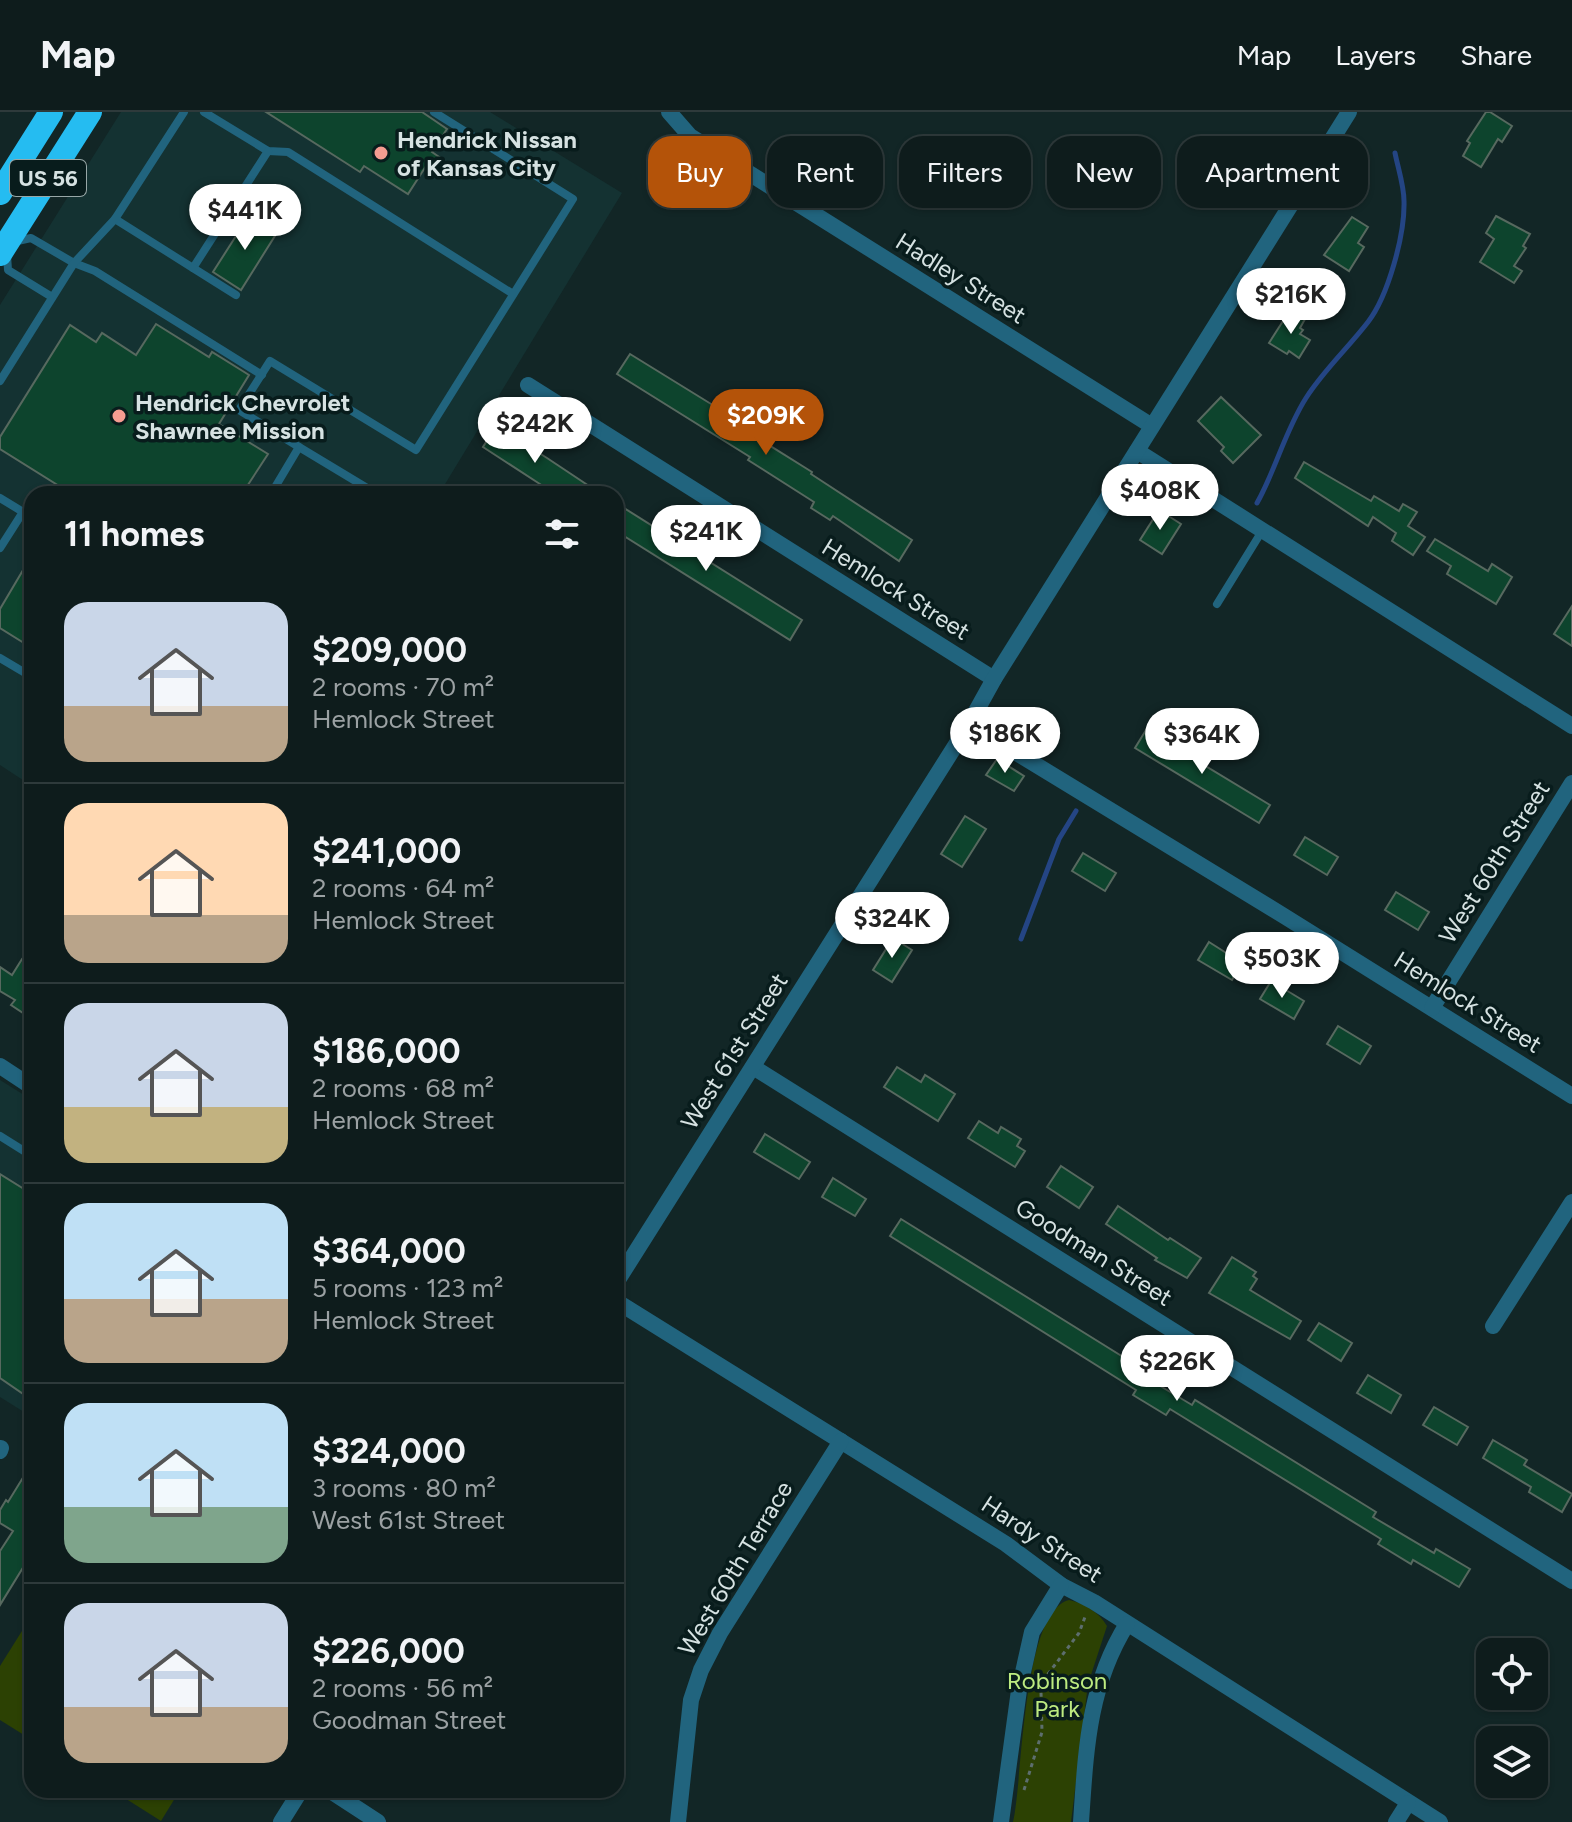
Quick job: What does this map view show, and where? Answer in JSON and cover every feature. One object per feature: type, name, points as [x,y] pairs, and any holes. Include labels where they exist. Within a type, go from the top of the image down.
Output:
[{"type":"highway","name":"US 56","points":[[0,193],[51,112]]},
{"type":"highway","name":"US 56","points":[[2,246],[90,112]]},
{"type":"street","name":"Hadley Street","points":[[669,112],[690,136],[1152,426]]},
{"type":"street","name":"West 61st Street","points":[[624,1270],[969,724],[994,679],[1349,112]]},
{"type":"street","name":"Hemlock Street","points":[[528,385],[994,679]]},
{"type":"street","points":[[1137,451],[1572,726]]},
{"type":"street","name":"Hemlock Street","points":[[969,724],[1572,1096]]},
{"type":"street","name":"West 60th Street","points":[[1432,1008],[1572,783]]},
{"type":"street","points":[[0,1066],[24,1082]]},
{"type":"street","name":"Goodman Street","points":[[753,1067],[1572,1581]]},
{"type":"street","points":[[1493,1326],[1572,1202]]},
{"type":"street","name":"Hardy Street","points":[[624,1306],[1006,1544],[1061,1585],[1091,1600],[1440,1822]]},
{"type":"street","name":"West 60th Terrace","points":[[678,1822],[686,1729],[701,1670],[720,1633],[841,1441]]},
{"type":"street","points":[[1001,1822],[1019,1690],[1032,1632],[1061,1585]]},
{"type":"street","points":[[1081,1822],[1094,1696],[1104,1667],[1127,1624]]},
{"type":"street","points":[[281,1822],[296,1798]]},
{"type":"street","points":[[341,1798],[378,1822]]},
{"type":"street","points":[[1396,1822],[1408,1803]]},
{"type":"lane","points":[[0,381],[74,263],[115,219],[184,112]]},
{"type":"lane","points":[[204,112],[268,151],[288,152],[513,294]]},
{"type":"lane","points":[[364,486],[239,410],[270,361],[416,450],[573,199],[434,112]]},
{"type":"lane","points":[[193,268],[268,151]]},
{"type":"lane","points":[[115,219],[236,295]]},
{"type":"lane","points":[[52,297],[8,270],[2,246],[31,238],[74,263],[95,271],[262,375]]},
{"type":"lane","points":[[276,486],[299,447]]},
{"type":"lane","points":[[0,498],[23,512],[0,548]]},
{"type":"lane","points":[[1217,604],[1262,531]]},
{"type":"lane","points":[[0,658],[24,672]]},
{"type":"lane","points":[[0,1136],[24,1151]]},
{"type":"path","points":[[1022,1800],[1042,1732],[1041,1692],[1048,1674],[1079,1633],[1087,1613]]},
{"type":"shaded area","points":[[121,112],[490,112],[622,193],[444,486],[24,486],[24,781],[0,765],[0,305]]},
{"type":"shaded area","points":[[0,1080],[24,1095],[24,1412],[0,1397]]},
{"type":"green space","name":"Robinson Park","points":[[1069,1600],[1091,1609],[1107,1626],[1088,1684],[1071,1822],[1013,1822],[1033,1664],[1042,1633],[1054,1611]]},
{"type":"green space","points":[[24,1628],[24,1735],[0,1720],[0,1666]]},
{"type":"green space","points":[[125,1798],[175,1798],[161,1821]]},
{"type":"building","name":"Hendrick Nissan of Kansas City","points":[[266,112],[422,112],[447,129],[432,152],[442,159],[434,171],[426,166],[408,194],[364,166],[360,172]]},
{"type":"building","points":[[1486,112],[1512,126],[1502,142],[1498,139],[1481,167],[1463,156],[1470,143],[1467,141]]},
{"type":"building","points":[[250,214],[278,231],[241,290],[213,272]]},
{"type":"building","points":[[1496,216],[1530,234],[1523,246],[1526,248],[1514,266],[1522,271],[1514,283],[1480,262],[1494,239],[1486,233]]},
{"type":"building","points":[[1352,217],[1368,227],[1358,243],[1364,247],[1349,271],[1324,255]]},
{"type":"building","points":[[1290,310],[1305,319],[1300,334],[1310,340],[1299,358],[1269,343]]},
{"type":"building","name":"Hendrick Chevrolet Shawnee Mission","points":[[156,324],[209,357],[212,352],[249,375],[219,424],[268,454],[247,486],[59,486],[0,449],[0,437],[70,325],[96,342],[102,333],[136,355]]},
{"type":"building","points":[[630,354],[750,428],[748,432],[912,540],[899,561],[833,516],[830,520],[811,508],[814,502],[748,460],[750,457],[617,374]]},
{"type":"building","points":[[1221,397],[1261,435],[1233,463],[1221,451],[1224,447],[1198,421]]},
{"type":"building","points":[[496,426],[589,486],[543,486],[483,447]]},
{"type":"building","points":[[1304,462],[1371,501],[1374,496],[1399,511],[1403,504],[1417,512],[1408,526],[1425,537],[1413,555],[1392,541],[1396,533],[1373,517],[1368,526],[1295,478]]},
{"type":"building","points":[[624,508],[802,620],[790,640],[624,536]]},
{"type":"building","points":[[1159,510],[1181,524],[1162,554],[1140,540]]},
{"type":"building","points":[[1435,539],[1488,571],[1492,564],[1512,577],[1496,604],[1447,574],[1451,566],[1427,551]]},
{"type":"building","points":[[24,568],[24,643],[0,628],[0,609]]},
{"type":"building","points":[[1572,606],[1572,646],[1554,634]]},
{"type":"building","points":[[1146,730],[1270,805],[1259,823],[1135,748]]},
{"type":"building","points":[[997,759],[1024,776],[1014,791],[986,775]]},
{"type":"building","points":[[965,816],[986,829],[962,867],[941,854]]},
{"type":"building","points":[[1305,837],[1338,857],[1327,875],[1294,855]]},
{"type":"building","points":[[1083,853],[1116,873],[1105,891],[1072,871]]},
{"type":"building","points":[[1396,892],[1429,912],[1418,930],[1385,910]]},
{"type":"building","points":[[893,938],[912,950],[892,982],[873,970]]},
{"type":"building","points":[[1209,942],[1242,963],[1232,980],[1198,960]]},
{"type":"building","points":[[24,960],[24,1014],[11,1005],[15,1000],[0,991],[0,967],[12,975]]},
{"type":"building","points":[[1271,981],[1304,1001],[1294,1019],[1260,999]]},
{"type":"building","points":[[1338,1026],[1371,1046],[1360,1064],[1327,1044]]},
{"type":"building","points":[[897,1067],[921,1082],[925,1075],[955,1094],[938,1121],[884,1087]]},
{"type":"building","points":[[979,1121],[998,1133],[1001,1127],[1021,1139],[1017,1146],[1025,1151],[1015,1167],[968,1138]]},
{"type":"building","points":[[765,1134],[810,1162],[799,1179],[754,1152]]},
{"type":"building","points":[[1061,1166],[1093,1187],[1079,1208],[1047,1187]]},
{"type":"building","points":[[0,1174],[24,1189],[24,1394],[0,1378]]},
{"type":"building","points":[[833,1178],[866,1199],[855,1216],[822,1197]]},
{"type":"building","points":[[1118,1206],[1201,1258],[1187,1278],[1155,1260],[1157,1258],[1106,1224]]},
{"type":"building","points":[[901,1219],[1128,1360],[1125,1365],[1192,1405],[1195,1400],[1376,1512],[1373,1517],[1434,1553],[1436,1549],[1470,1569],[1459,1587],[1378,1544],[1381,1539],[1170,1409],[1166,1415],[1133,1395],[1136,1390],[890,1236]]},
{"type":"building","points":[[1232,1257],[1256,1272],[1253,1276],[1257,1279],[1250,1290],[1301,1321],[1290,1339],[1209,1293]]},
{"type":"building","points":[[1319,1323],[1352,1343],[1341,1361],[1308,1340]]},
{"type":"building","points":[[1368,1375],[1401,1395],[1391,1413],[1357,1393]]},
{"type":"building","points":[[1434,1407],[1468,1427],[1457,1445],[1423,1425]]},
{"type":"building","points":[[1493,1440],[1527,1460],[1524,1465],[1572,1494],[1562,1512],[1529,1492],[1531,1487],[1483,1458]]},
{"type":"building","points":[[24,1476],[24,1566],[0,1605],[0,1551],[13,1531],[0,1523],[0,1510],[6,1500],[8,1502]]},
{"type":"waterway","points":[[1257,503],[1306,398],[1368,322],[1382,297],[1398,247],[1404,215],[1403,189],[1395,153]]},
{"type":"waterway","points":[[1021,939],[1059,839],[1076,811]]},
{"type":"place","name":"Hendrick Nissan of Kansas City","points":[[381,153]]},
{"type":"place","name":"Hendrick Chevrolet Shawnee Mission","points":[[119,416]]}]
